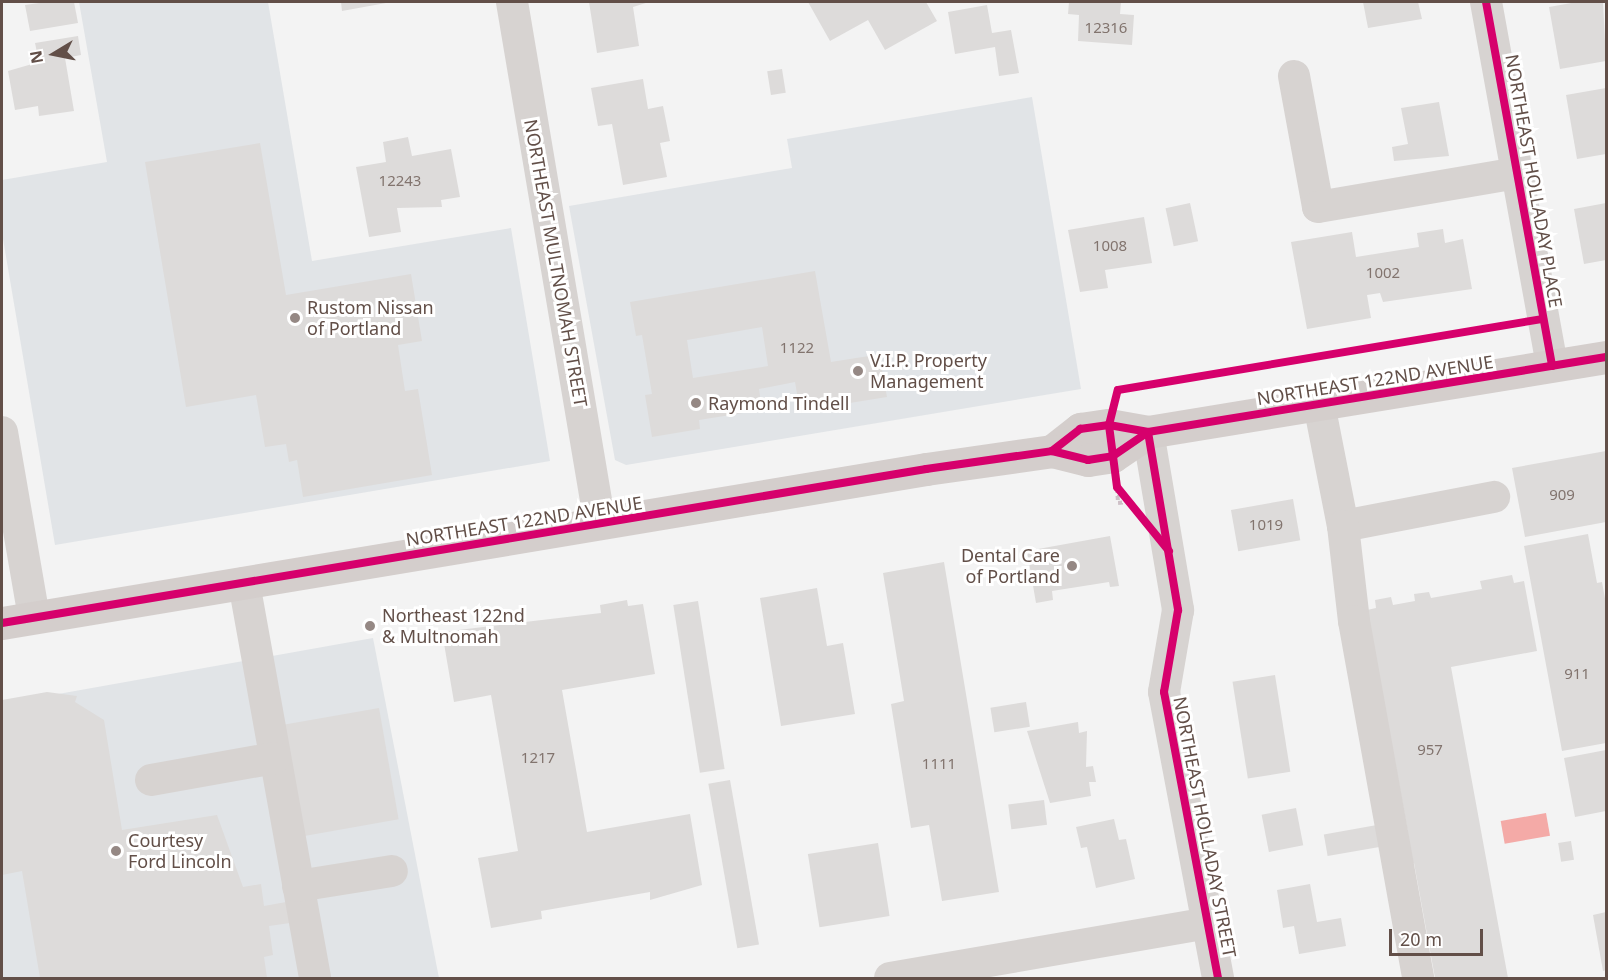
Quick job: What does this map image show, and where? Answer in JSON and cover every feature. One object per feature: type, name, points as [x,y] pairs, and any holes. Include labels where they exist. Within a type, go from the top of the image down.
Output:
[{"type":"main road","name":"NORTHEAST 122ND AVENUE","points":[[2,622],[1052,451],[1088,460],[1113,456],[1148,432],[1606,357]]},
{"type":"street","name":"NORTHEAST MULTNOMAH STREET","points":[[512,2],[600,524]]},
{"type":"street","name":"NORTHEAST HOLLADAY PLACE","points":[[1486,2],[1552,366]]},
{"type":"street","points":[[1294,76],[1318,207],[1517,173]]},
{"type":"street","points":[[1320,404],[1343,526],[1354,621],[1419,978]]},
{"type":"street","points":[[2,432],[34,617]]},
{"type":"street","name":"NORTHEAST HOLLADAY STREET","points":[[1148,432],[1178,610],[1164,692],[1218,978]]},
{"type":"street","points":[[1343,526],[1494,497]]},
{"type":"street","points":[[244,583],[315,978]]},
{"type":"street","points":[[151,780],[275,758]]},
{"type":"street","points":[[298,886],[392,871]]},
{"type":"street","points":[[890,978],[1208,923]]},
{"type":"path","points":[[1115,477],[1158,488]]},
{"type":"path","points":[[1117,487],[1118,503]]},
{"type":"path","points":[[1117,487],[1135,510]]},
{"type":"shaded area","points":[[79,2],[268,2],[312,261],[511,228],[550,461],[55,545],[2,233],[2,180],[107,162]]},
{"type":"shaded area","points":[[1032,97],[1081,389],[626,465],[615,460],[569,206],[792,168],[787,139]]},
{"type":"shaded area","points":[[373,638],[439,978],[2,978],[2,704]]},
{"type":"shaded area","points":[[1546,813],[1550,836],[1505,844],[1501,821]]},
{"type":"building","points":[[74,2],[78,23],[30,31],[25,5]]},
{"type":"building","points":[[341,2],[386,2],[386,3],[342,11]]},
{"type":"building","points":[[589,2],[649,2],[633,7],[639,46],[597,53]]},
{"type":"building","points":[[808,2],[926,2],[937,21],[885,50],[868,20],[830,41]]},
{"type":"building","points":[[1069,2],[1121,2],[1120,14],[1134,15],[1132,45],[1078,41],[1079,15],[1068,14]]},
{"type":"building","points":[[1363,2],[1418,2],[1422,19],[1368,28]]},
{"type":"building","points":[[1577,2],[1603,2],[1606,61],[1560,69],[1549,7]]},
{"type":"building","points":[[987,5],[992,33],[1011,30],[1019,73],[999,76],[995,47],[955,54],[948,12]]},
{"type":"building","points":[[78,36],[81,55],[65,58],[74,111],[39,116],[38,106],[15,110],[8,71],[39,62],[35,43]]},
{"type":"building","points":[[782,69],[786,93],[771,95],[767,71]]},
{"type":"building","points":[[643,79],[648,109],[663,106],[670,141],[660,143],[667,177],[623,185],[612,124],[598,126],[591,88]]},
{"type":"building","points":[[1606,88],[1606,154],[1577,159],[1566,95]]},
{"type":"building","points":[[1439,102],[1449,156],[1394,161],[1392,147],[1408,144],[1401,108]]},
{"type":"building","points":[[408,137],[412,156],[451,149],[460,197],[441,200],[442,207],[397,208],[401,232],[369,237],[356,167],[386,162],[383,142]]},
{"type":"building","name":"Rustom Nissan of Portland","points":[[260,143],[286,295],[411,274],[422,341],[398,345],[405,391],[418,389],[432,475],[303,497],[297,460],[289,462],[286,444],[265,447],[256,395],[186,407],[145,162]]},
{"type":"building","points":[[1190,203],[1198,241],[1174,246],[1166,208]]},
{"type":"building","points":[[1606,203],[1606,260],[1584,264],[1574,209]]},
{"type":"building","points":[[1144,217],[1152,263],[1105,270],[1108,288],[1080,292],[1068,230]]},
{"type":"building","points":[[1443,229],[1445,243],[1463,239],[1472,289],[1383,302],[1380,293],[1367,295],[1371,318],[1307,329],[1291,242],[1352,232],[1356,257],[1419,247],[1417,233]]},
{"type":"building","points":[[815,271],[831,362],[869,356],[871,365],[881,364],[887,397],[800,411],[795,382],[759,389],[762,410],[699,420],[700,429],[652,437],[645,395],[652,394],[642,335],[636,336],[630,302]],"holes":[[[762,327],[768,366],[693,378],[687,340]]]},
{"type":"building","points":[[1606,451],[1606,522],[1525,537],[1512,468]]},
{"type":"building","points":[[1293,499],[1300,540],[1238,551],[1231,510]]},
{"type":"building","points":[[1588,534],[1597,583],[1602,582],[1606,604],[1606,743],[1562,751],[1524,546]]},
{"type":"building","name":"Dental Care of Portland","points":[[1110,536],[1119,586],[1110,587],[1109,582],[1052,591],[1053,600],[1036,603],[1027,551]]},
{"type":"building","points":[[944,562],[999,892],[942,901],[929,825],[911,828],[891,704],[904,701],[883,573]]},
{"type":"building","points":[[1512,575],[1514,583],[1524,581],[1537,651],[1451,667],[1508,978],[1435,978],[1414,863],[1406,864],[1401,835],[1408,833],[1367,610],[1376,608],[1375,600],[1391,597],[1393,605],[1415,601],[1414,594],[1429,592],[1431,598],[1482,589],[1480,581]]},
{"type":"building","points":[[817,588],[827,646],[843,643],[855,714],[781,726],[760,598]]},
{"type":"building","points":[[627,600],[628,606],[643,604],[655,674],[562,690],[587,832],[690,814],[702,885],[650,900],[650,892],[541,911],[542,919],[491,928],[478,858],[518,851],[491,695],[454,702],[442,632],[601,613],[600,605]]},
{"type":"building","points":[[698,601],[725,769],[700,773],[673,605]]},
{"type":"building","points":[[1275,675],[1290,772],[1248,779],[1233,682]]},
{"type":"building","name":"Courtesy Ford Lincoln","points":[[47,692],[77,696],[75,702],[104,720],[122,830],[217,815],[243,887],[261,884],[264,906],[286,902],[290,923],[269,926],[273,955],[264,957],[267,978],[40,978],[22,871],[2,875],[2,700]]},
{"type":"building","points":[[1026,702],[1030,727],[994,732],[990,708]]},
{"type":"building","points":[[379,708],[399,819],[303,836],[283,725]]},
{"type":"building","points":[[1078,722],[1079,733],[1087,731],[1086,767],[1093,766],[1096,782],[1089,782],[1091,796],[1050,803],[1027,731]]},
{"type":"building","points":[[1606,750],[1606,811],[1575,817],[1564,758]]},
{"type":"building","points":[[730,780],[759,944],[737,948],[708,784]]},
{"type":"building","points":[[1044,800],[1047,825],[1011,829],[1008,804]]},
{"type":"building","points":[[1296,808],[1303,845],[1269,852],[1262,815]]},
{"type":"building","points":[[1114,819],[1119,840],[1126,839],[1135,879],[1096,888],[1087,847],[1081,848],[1076,827]]},
{"type":"building","points":[[1377,825],[1381,847],[1328,856],[1324,834]]},
{"type":"building","points":[[1571,841],[1574,860],[1561,862],[1558,843]]},
{"type":"building","points":[[878,843],[890,916],[819,927],[808,854]]},
{"type":"building","points":[[1310,884],[1317,922],[1341,918],[1346,946],[1299,954],[1294,926],[1283,928],[1277,890]]},
{"type":"building","points":[[1606,912],[1606,970],[1603,971],[1593,915]]},
{"type":"cycle path","points":[[1486,2],[1552,366]]},
{"type":"cycle path","points":[[1169,551],[1117,487],[1109,425],[1118,390],[1543,319]]},
{"type":"cycle path","points":[[1052,451],[1080,429],[1109,425],[1148,432],[1606,357]]},
{"type":"cycle path","points":[[1148,432],[1178,610],[1164,692],[1218,978]]},
{"type":"cycle path","points":[[2,623],[926,469],[1052,451],[1088,460],[1113,456],[1148,432]]},
{"type":"place","name":"Rustom Nissan of Portland","points":[[295,318]]},
{"type":"place","name":"V.I.P. Property Management","points":[[858,371]]},
{"type":"place","name":"Raymond Tindell","points":[[696,403]]},
{"type":"place","name":"Dental Care of Portland","points":[[1072,566]]},
{"type":"place","name":"Northeast 122nd & Multnomah","points":[[370,626]]},
{"type":"place","name":"Courtesy Ford Lincoln","points":[[116,851]]}]
